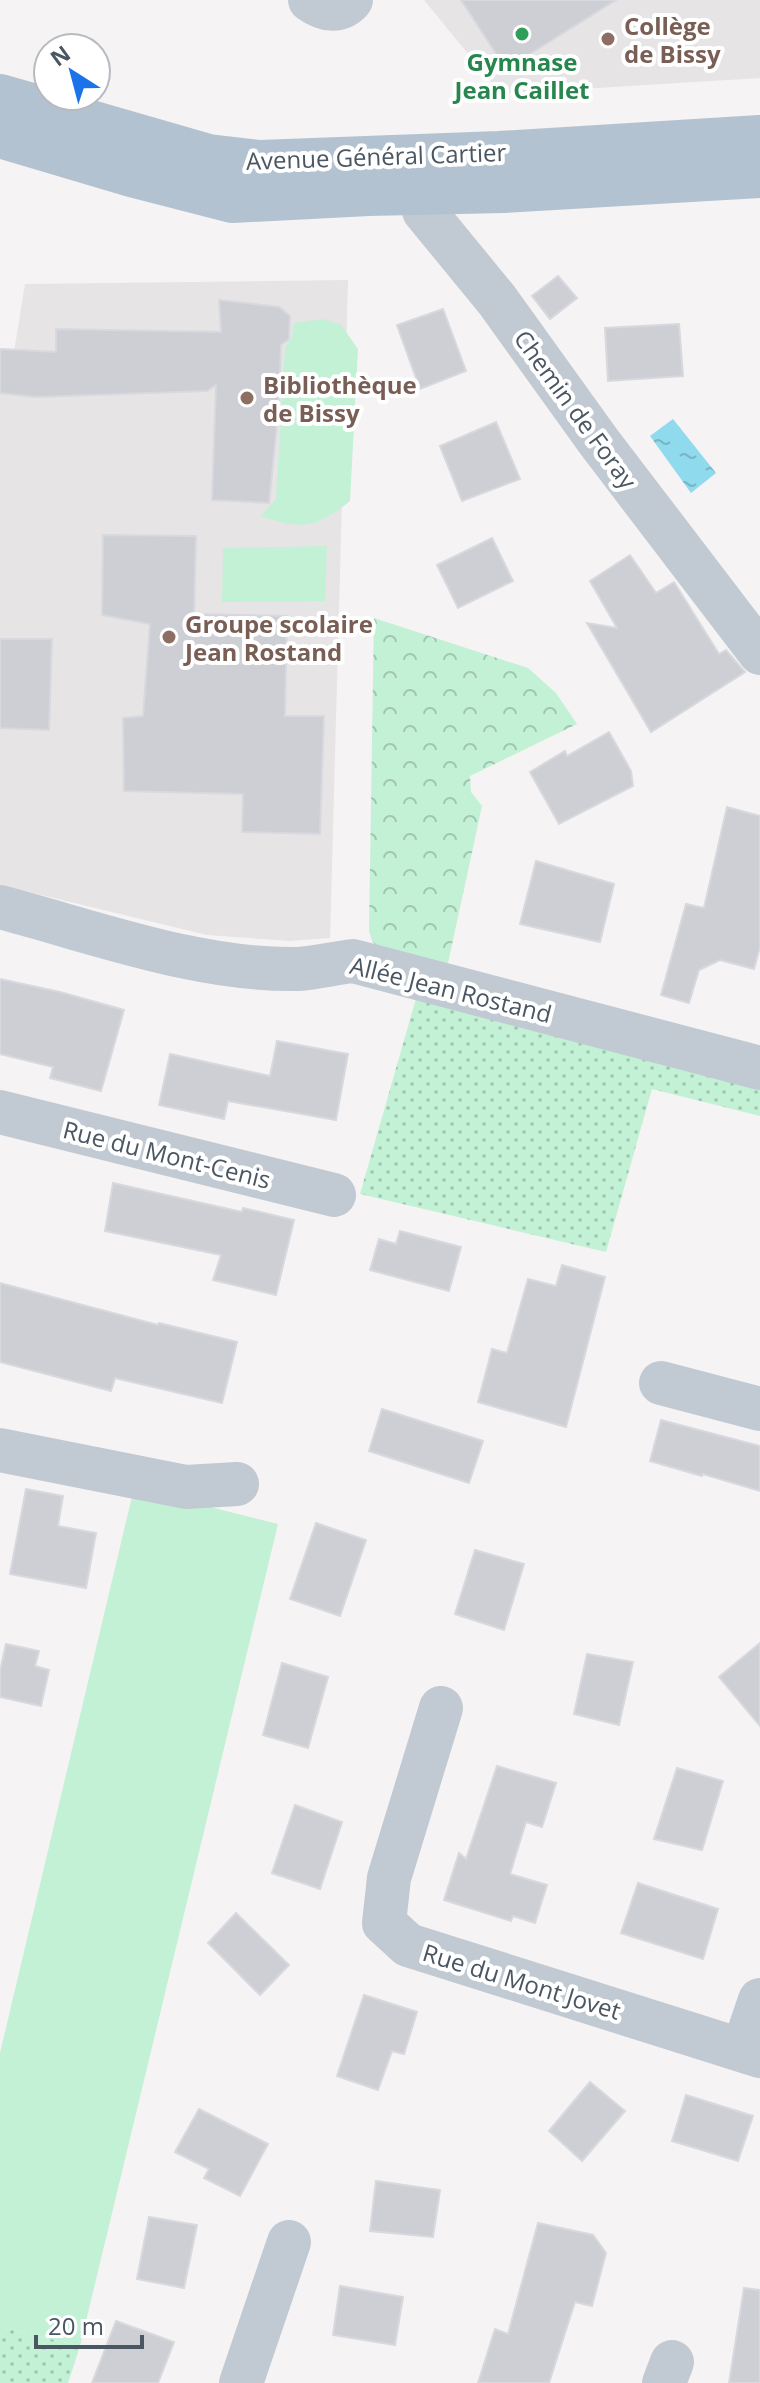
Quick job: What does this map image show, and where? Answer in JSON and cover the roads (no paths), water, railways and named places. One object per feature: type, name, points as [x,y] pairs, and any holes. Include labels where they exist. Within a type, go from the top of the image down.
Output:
[{"type":"main road","name":"Avenue Général Cartier","points":[[0,96],[203,175],[232,201],[425,174],[760,137]]},
{"type":"main road","name":"Avenue Général Cartier","points":[[0,136],[203,175]]},
{"type":"main road","name":"Avenue Général Cartier","points":[[425,174],[504,191],[760,176]]},
{"type":"street","points":[[310,0],[328,9],[344,7],[351,0]]},
{"type":"street","name":"Chemin de Foray","points":[[425,174],[424,211],[497,300],[599,442],[760,653]]},
{"type":"street","name":"Allée Jean Rostand","points":[[0,907],[132,946],[240,965],[300,969],[353,961],[760,1068]]},
{"type":"street","name":"Rue du Mont-Cenis","points":[[0,1112],[334,1195]]},
{"type":"street","points":[[661,1383],[760,1409]]},
{"type":"street","points":[[0,1450],[186,1487],[237,1484]]},
{"type":"street","name":"Rue du Mont Jovet","points":[[441,1708],[389,1878],[384,1923],[408,1945],[752,2053],[760,2000]]},
{"type":"street","points":[[241,2383],[289,2242]]},
{"type":"water","points":[[673,419],[716,473],[691,493],[650,436]]},
{"type":"place","name":"Gymnase Jean Caillet","points":[[522,34]]},
{"type":"place","name":"Collège de Bissy","points":[[608,39]]},
{"type":"place","name":"Bibliothèque de Bissy","points":[[247,398]]},
{"type":"place","name":"Groupe scolaire Jean Rostand","points":[[169,637]]}]
